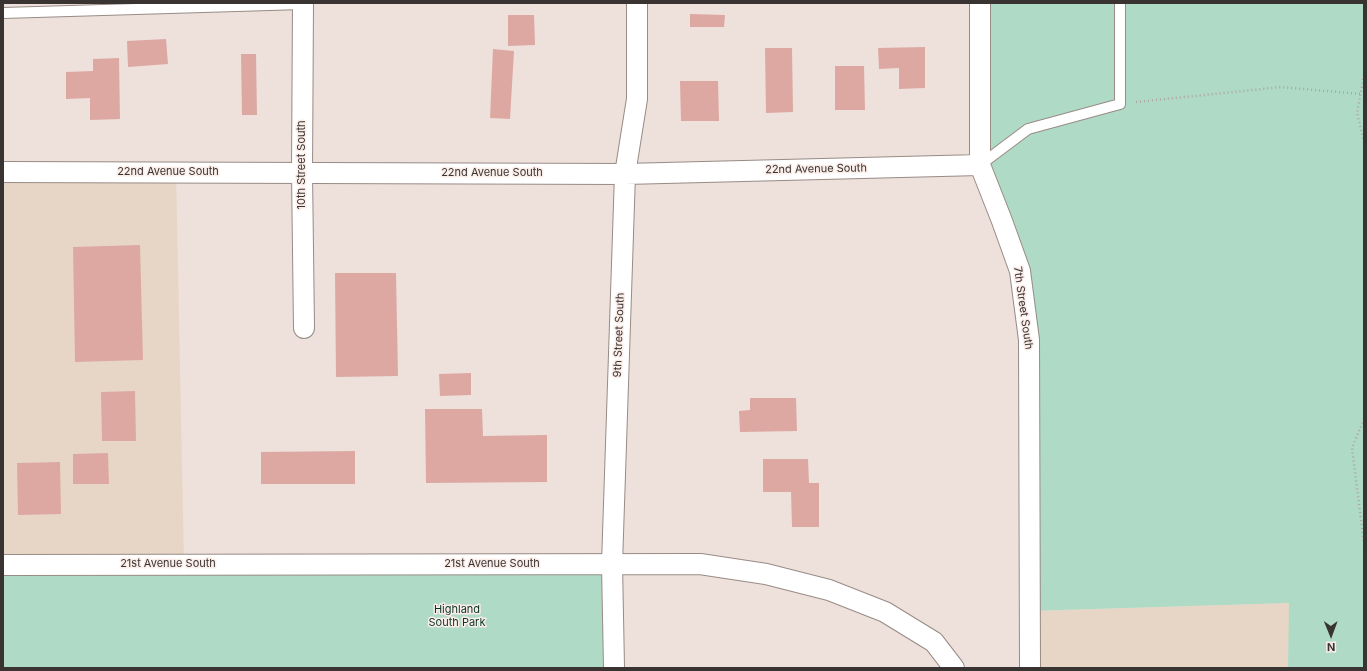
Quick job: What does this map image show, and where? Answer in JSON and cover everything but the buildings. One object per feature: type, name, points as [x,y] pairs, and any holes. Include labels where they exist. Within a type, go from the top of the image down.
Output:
[{"type":"street","name":"9th Street South","points":[[614,668],[612,564],[625,174],[637,99],[636,3]]},
{"type":"street","name":"7th Street South","points":[[980,3],[980,165],[1020,271],[1029,340],[1030,668]]},
{"type":"street","name":"10th Street South","points":[[303,4],[302,172],[304,328]]},
{"type":"street","name":"22nd Avenue South","points":[[3,172],[625,174],[980,165]]},
{"type":"street","name":"21st Avenue South","points":[[3,564],[700,564],[766,574],[830,590],[885,612],[934,642],[954,668]]},
{"type":"lane","points":[[980,165],[1028,129],[1120,104],[1120,3]]},
{"type":"lane","points":[[3,13],[303,4]]},
{"type":"path","points":[[1364,75],[1357,113],[1364,142]]},
{"type":"path","points":[[1120,104],[1281,87],[1360,94]]},
{"type":"path","points":[[1364,419],[1352,448],[1364,544]]},
{"type":"shaded area","points":[[3,172],[176,172],[184,564],[3,565]]},
{"type":"shaded area","points":[[1290,603],[1288,668],[1030,668],[1029,611]]},
{"type":"green space","points":[[980,3],[1364,3],[1364,668],[1288,668],[1289,603],[1029,611],[1029,340],[980,165]]},
{"type":"green space","name":"Highland South Park","points":[[612,564],[614,668],[3,668],[3,566]]}]
